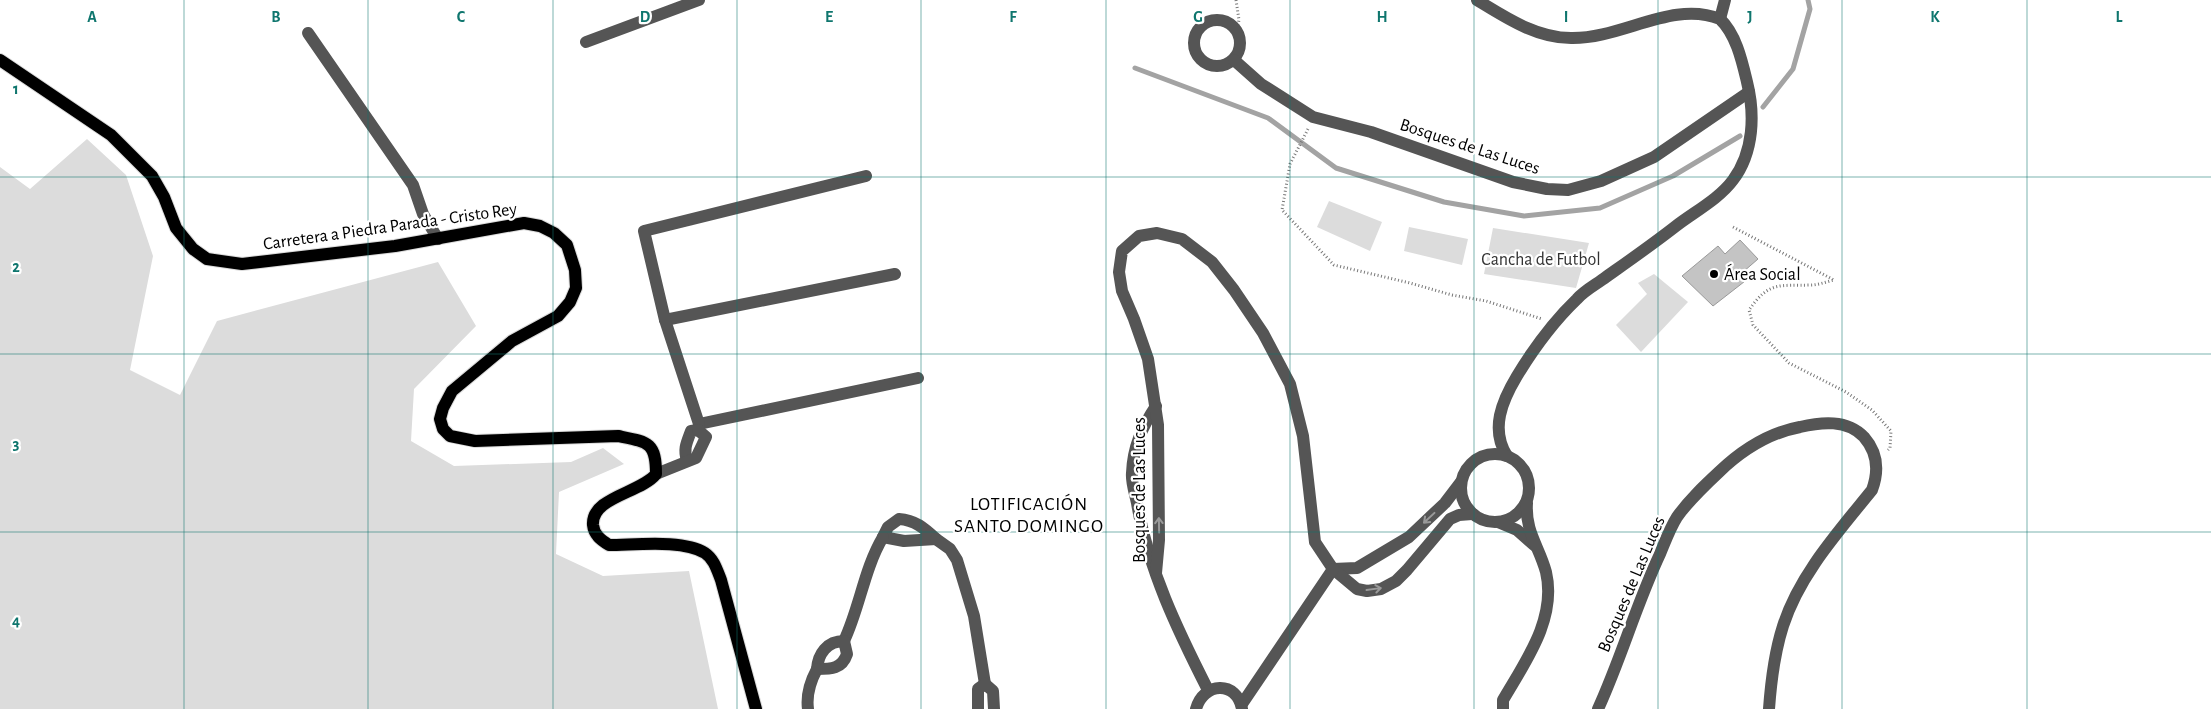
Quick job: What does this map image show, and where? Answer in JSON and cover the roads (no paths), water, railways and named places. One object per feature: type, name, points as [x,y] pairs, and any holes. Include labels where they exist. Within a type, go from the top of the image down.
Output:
[{"type":"main road","name":"Carretera a Piedra Parada - Cristo Rey","points":[[0,60],[111,135],[152,176],[164,197],[176,228],[193,249],[207,260],[242,264],[395,246],[524,223],[540,226],[554,233],[567,246],[575,270],[576,288],[570,302],[558,316],[512,341],[452,391],[442,408],[440,419],[450,436],[475,441],[618,436],[637,439],[655,451],[656,474]]},
{"type":"main road","points":[[656,474],[647,483],[600,506],[592,518],[593,530],[600,540],[609,545],[675,545],[705,554],[715,564],[756,709]]},
{"type":"street","points":[[586,42],[700,0]]},
{"type":"street","points":[[1477,0],[1537,32],[1569,39],[1588,37],[1606,32],[1667,5],[1682,3],[1699,7],[1720,19],[1739,49],[1750,92],[1751,142],[1733,180],[1722,191],[1671,230],[1578,298],[1538,342],[1504,398],[1498,428],[1500,443],[1508,456]]},
{"type":"street","points":[[1720,19],[1724,0]]},
{"type":"street","points":[[1216,19],[1231,24],[1237,30],[1241,46],[1234,60],[1220,66],[1206,64],[1196,53],[1194,38],[1201,26],[1216,19]]},
{"type":"street","points":[[308,33],[413,185],[423,214],[438,239]]},
{"type":"street","name":"Bosques de Las Luces","points":[[1234,60],[1261,84],[1313,117],[1364,129],[1411,144],[1513,182],[1547,189],[1568,190],[1601,181],[1654,157],[1750,92]]},
{"type":"street","points":[[698,427],[665,320],[644,231],[866,176]]},
{"type":"street","name":"Bosques de Las Luces","points":[[1156,573],[1159,540],[1158,425],[1156,406],[1148,359],[1122,291],[1119,272],[1122,252],[1139,236],[1157,233],[1182,239],[1212,262],[1234,290],[1263,333],[1290,384],[1303,436],[1315,542],[1332,569],[1357,589],[1366,591],[1381,589],[1396,581],[1407,570],[1450,519],[1459,515],[1472,514]]},
{"type":"street","points":[[665,320],[895,274]]},
{"type":"street","points":[[656,474],[687,460],[684,452],[687,440],[691,431],[698,427],[918,378]]},
{"type":"street","name":"Bosques de Las Luces","points":[[1156,406],[1143,426],[1136,444],[1132,474],[1140,520],[1156,573],[1182,640],[1208,690]]},
{"type":"street","name":"Bosques de Las Luces","points":[[1598,709],[1648,578],[1677,518],[1700,489],[1749,447],[1775,434],[1809,424],[1846,425],[1862,435],[1873,451],[1877,470],[1872,490],[1810,571],[1791,605],[1778,645],[1769,709]]},
{"type":"street","points":[[1498,428],[1480,456],[1464,472],[1461,482],[1461,494],[1472,514],[1482,520],[1498,522],[1517,530],[1535,547]]},
{"type":"street","points":[[1480,456],[1491,453],[1508,456],[1521,464],[1527,474],[1530,483],[1527,503],[1528,525],[1546,573],[1548,608],[1537,642],[1503,700],[1503,709]]},
{"type":"street","points":[[1242,707],[1332,569],[1357,568],[1409,537],[1445,503],[1461,482]]},
{"type":"street","points":[[1498,522],[1514,517],[1527,503]]},
{"type":"street","points":[[817,670],[832,669],[840,666],[848,654],[844,641],[852,624],[872,558],[888,527],[899,519],[909,520],[920,525],[950,549],[957,560],[974,616],[985,684],[993,692],[994,709]]},
{"type":"street","points":[[883,537],[904,541],[936,539]]},
{"type":"street","points":[[808,709],[807,700],[810,682],[817,670],[819,658],[828,646],[844,641]]},
{"type":"street","points":[[978,709],[978,689],[985,684]]},
{"type":"street","points":[[1196,709],[1198,701],[1208,690],[1221,688],[1228,690],[1239,698],[1242,707]]},
{"type":"waterway","points":[[1763,107],[1793,69],[1810,9],[1808,0]]},
{"type":"waterway","points":[[1135,68],[1268,118],[1336,168],[1444,202],[1524,216],[1600,208],[1673,176],[1740,136]]},
{"type":"place","name":"Área Social","points":[[1714,274]]},
{"type":"district","name":"LOTIFICACIÓN SANTO DOMINGO","points":[[1029,514]]},
{"type":"park label","name":"Cancha de Futbol","points":[[1541,259]]}]
